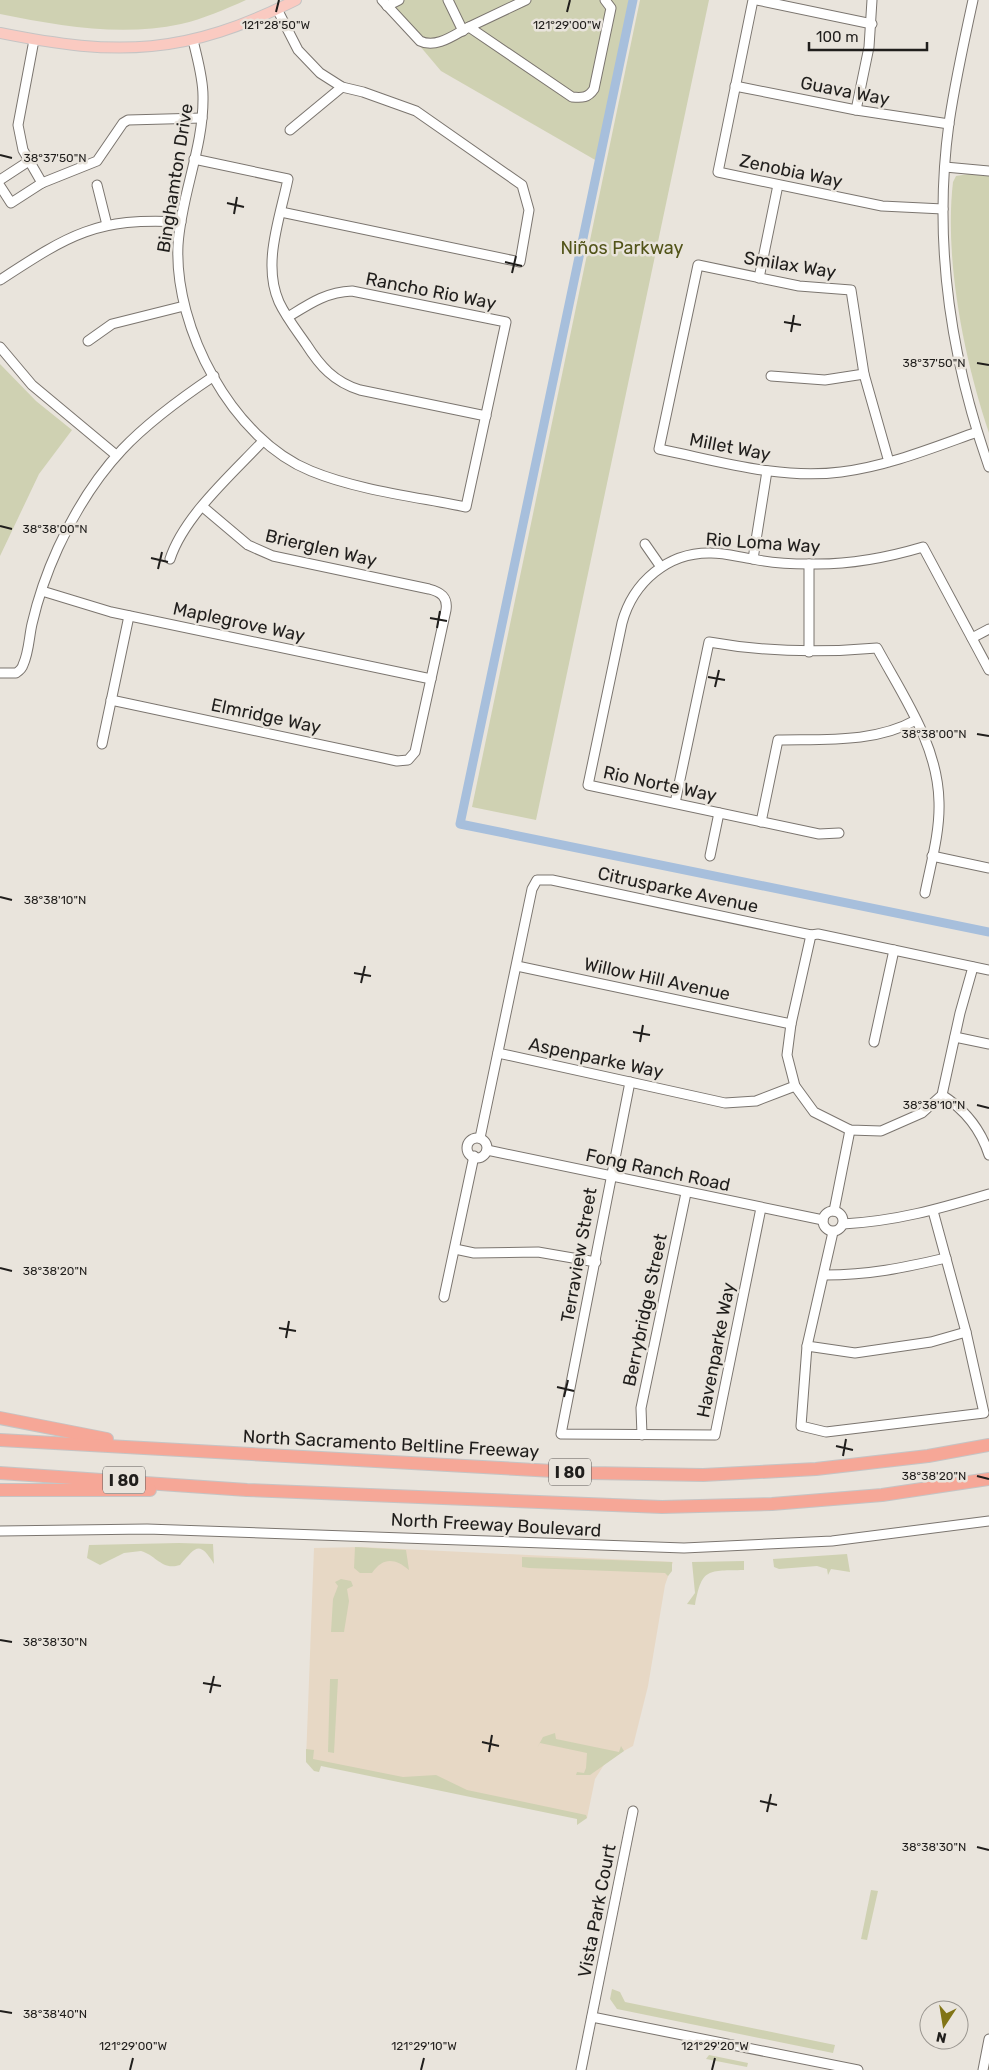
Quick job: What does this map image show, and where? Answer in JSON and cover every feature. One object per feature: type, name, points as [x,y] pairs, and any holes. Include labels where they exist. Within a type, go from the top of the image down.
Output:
[{"type":"highway","points":[[0,1418],[151,1448]]},
{"type":"highway","name":"North Sacramento Beltline Freeway","points":[[0,1440],[590,1473],[704,1475],[816,1469],[928,1456],[989,1445]]},
{"type":"highway","name":"I 80","points":[[0,1473],[247,1490],[662,1507],[772,1504],[882,1495],[989,1479]]},
{"type":"highway","points":[[0,1490],[247,1490]]},
{"type":"main road","points":[[0,33],[70,46],[118,49],[148,47],[193,40],[238,27],[296,0]]},
{"type":"street","points":[[384,3],[399,0]]},
{"type":"street","points":[[448,0],[466,29],[572,97],[581,98],[587,96],[594,89],[610,8],[605,0]]},
{"type":"street","points":[[384,3],[420,41],[426,44],[435,44],[514,2],[526,0]]},
{"type":"street","name":"Zenobia Way","points":[[753,0],[718,172],[882,206],[943,209]]},
{"type":"street","points":[[757,0],[872,24]]},
{"type":"street","points":[[856,110],[872,24],[872,0]]},
{"type":"street","points":[[973,0],[949,124],[945,168],[943,245],[950,318],[965,390],[989,466]]},
{"type":"street","points":[[277,10],[298,50],[320,73],[342,87],[363,92],[416,111],[522,185],[529,210],[520,262],[281,212]]},
{"type":"street","points":[[34,40],[18,125],[20,142],[42,183]]},
{"type":"street","name":"Binghamton Drive","points":[[193,40],[203,88],[202,118],[181,222],[178,268],[184,306],[198,348],[214,376],[242,418],[263,440],[293,462],[326,477],[466,507]]},
{"type":"street","name":"Guava Way","points":[[736,86],[856,110],[949,124]]},
{"type":"street","points":[[290,130],[342,87]]},
{"type":"street","points":[[0,186],[11,203],[42,183],[98,161],[123,123],[128,120],[202,118]]},
{"type":"street","points":[[194,159],[288,179],[272,254],[275,290],[288,317],[324,370],[343,384],[360,390],[486,416]]},
{"type":"street","points":[[0,180],[29,161]]},
{"type":"street","points":[[945,168],[989,171]]},
{"type":"street","points":[[97,185],[107,224]]},
{"type":"street","points":[[759,278],[778,185]]},
{"type":"street","points":[[0,280],[57,243],[107,224],[147,220],[181,222]]},
{"type":"street","name":"Smilax Way","points":[[698,265],[818,288],[851,290],[864,374],[888,462]]},
{"type":"street","name":"Millet Way","points":[[698,265],[660,449],[767,471],[820,474],[840,472],[888,462],[977,432]]},
{"type":"street","name":"Rancho Rio Way","points":[[288,317],[319,298],[352,291],[506,322],[466,507]]},
{"type":"street","points":[[88,341],[112,324],[184,306]]},
{"type":"street","points":[[0,348],[32,385],[116,455]]},
{"type":"street","points":[[771,376],[825,380],[864,374]]},
{"type":"street","points":[[0,673],[16,673],[23,666],[42,591],[59,547],[88,490],[116,455],[155,417],[214,376]]},
{"type":"street","points":[[170,559],[179,536],[263,440]]},
{"type":"street","points":[[754,559],[767,471]]},
{"type":"street","name":"Brierglen Way","points":[[203,507],[241,541],[273,556],[440,592],[444,596],[446,605],[431,679]]},
{"type":"street","points":[[645,544],[661,567]]},
{"type":"street","name":"Rio Loma Way","points":[[661,567],[675,560],[699,553],[809,564],[874,559],[923,547],[972,638]]},
{"type":"street","points":[[809,564],[809,652]]},
{"type":"street","name":"Rio Norte Way","points":[[661,567],[642,584],[628,605],[588,785],[819,834],[839,833]]},
{"type":"street","name":"Maplegrove Way","points":[[42,591],[129,616],[431,679]]},
{"type":"street","points":[[102,744],[129,616]]},
{"type":"street","points":[[989,629],[972,638],[989,670]]},
{"type":"street","points":[[675,803],[709,642],[757,649],[809,652],[877,648],[916,720],[931,753],[938,786],[939,820],[925,893]]},
{"type":"street","name":"Elmridge Way","points":[[111,700],[398,761],[408,760],[412,757],[417,746],[431,679]]},
{"type":"street","points":[[761,822],[778,740],[846,738],[883,734],[916,720]]},
{"type":"street","points":[[710,856],[719,813]]},
{"type":"street","points":[[932,856],[989,868]]},
{"type":"street","name":"Citrusparke Avenue","points":[[517,966],[532,889],[537,880],[552,880],[811,935],[818,934],[989,970]]},
{"type":"street","points":[[811,935],[790,1024],[787,1055],[795,1086],[814,1112],[850,1130],[881,1131],[922,1113],[942,1095],[960,1013],[973,966]]},
{"type":"street","points":[[874,1042],[894,950]]},
{"type":"street","points":[[480,1138],[517,966]]},
{"type":"street","name":"Willow Hill Avenue","points":[[517,966],[790,1024]]},
{"type":"street","points":[[955,1037],[989,1044]]},
{"type":"street","name":"Aspenparke Way","points":[[498,1053],[725,1103],[756,1101],[795,1086]]},
{"type":"street","name":"Terraview Street","points":[[560,1434],[596,1262],[610,1177],[630,1082]]},
{"type":"street","points":[[942,1095],[955,1103],[972,1122],[989,1155]]},
{"type":"street","points":[[834,1211],[850,1130]]},
{"type":"street","points":[[480,1138],[486,1144],[487,1150],[480,1157],[474,1156],[469,1152],[468,1146],[473,1139],[480,1138]]},
{"type":"street","name":"Fong Ranch Road","points":[[487,1150],[822,1220]]},
{"type":"street","points":[[444,1297],[474,1156]]},
{"type":"street","name":"Berrybridge Street","points":[[642,1435],[641,1408],[686,1193]]},
{"type":"street","points":[[843,1224],[883,1222],[933,1211],[989,1194]]},
{"type":"street","name":"Havenparke Way","points":[[560,1434],[715,1435],[761,1208]]},
{"type":"street","points":[[833,1232],[824,1227],[822,1220],[826,1214],[834,1211]]},
{"type":"street","points":[[833,1232],[843,1224],[842,1217],[834,1211]]},
{"type":"street","points":[[833,1232],[808,1346],[802,1426],[826,1432],[984,1413],[966,1332],[933,1211]]},
{"type":"street","points":[[455,1249],[474,1253],[538,1252],[596,1262]]},
{"type":"street","points":[[825,1275],[890,1272],[946,1258]]},
{"type":"street","points":[[808,1346],[856,1353],[931,1342],[966,1332]]},
{"type":"street","name":"North Freeway Boulevard","points":[[0,1531],[147,1530],[684,1548],[832,1541],[989,1521]]},
{"type":"street","name":"Vista Park Court","points":[[581,2070],[633,1811]]},
{"type":"street","points":[[592,2017],[858,2070]]},
{"type":"street","points":[[983,2070],[989,2039]]},
{"type":"shaded area","points":[[361,1547],[673,1562],[665,1585],[648,1686],[633,1746],[607,1760],[595,1779],[587,1818],[306,1760],[314,1548]]},
{"type":"green space","points":[[0,0],[246,0],[206,17],[181,24],[136,30],[113,30],[68,26],[0,14]]},
{"type":"green space","points":[[381,0],[629,0],[597,161],[441,71]]},
{"type":"green space","name":"Niños Parkway","points":[[640,0],[709,0],[536,820],[472,807]]},
{"type":"green space","points":[[969,174],[989,176],[989,433],[964,341],[958,309],[951,243],[953,182],[956,176]]},
{"type":"green space","points":[[0,364],[36,401],[72,430],[39,474],[0,556]]},
{"type":"green space","points":[[213,1544],[214,1564],[205,1551],[201,1549],[194,1550],[180,1565],[174,1566],[168,1566],[141,1551],[124,1553],[100,1565],[87,1558],[89,1545]]},
{"type":"green space","points":[[355,1547],[406,1550],[409,1570],[399,1563],[389,1561],[380,1564],[372,1573],[360,1573],[354,1568]]},
{"type":"green space","points":[[847,1554],[850,1572],[831,1569],[828,1575],[827,1569],[817,1566],[779,1569],[774,1567],[773,1559]]},
{"type":"green space","points":[[522,1557],[672,1562],[672,1571],[668,1576],[665,1573],[529,1568],[522,1567]]},
{"type":"green space","points":[[744,1561],[744,1570],[715,1571],[704,1577],[695,1605],[687,1604],[695,1593],[692,1562]]},
{"type":"green space","points":[[341,1579],[351,1581],[353,1586],[347,1589],[349,1601],[344,1632],[331,1632],[333,1599],[338,1586],[335,1582]]},
{"type":"green space","points":[[330,1679],[338,1679],[334,1753],[328,1752]]},
{"type":"green space","points":[[555,1733],[556,1739],[619,1752],[621,1746],[624,1751],[590,1775],[576,1775],[577,1772],[584,1773],[587,1753],[540,1743],[537,1748],[543,1737]]},
{"type":"green space","points":[[306,1749],[314,1750],[313,1759],[403,1777],[436,1775],[467,1790],[586,1815],[587,1818],[577,1825],[577,1819],[321,1766],[319,1772],[314,1771],[306,1762]]},
{"type":"green space","points":[[871,1890],[878,1891],[867,1940],[861,1939]]},
{"type":"green space","points":[[612,1989],[620,1992],[625,2002],[835,2045],[833,2053],[617,2009],[610,1999]]},
{"type":"green space","points":[[709,2055],[748,2063],[747,2067],[706,2059]]},
{"type":"waterway","points":[[633,0],[460,824],[989,932]]}]
